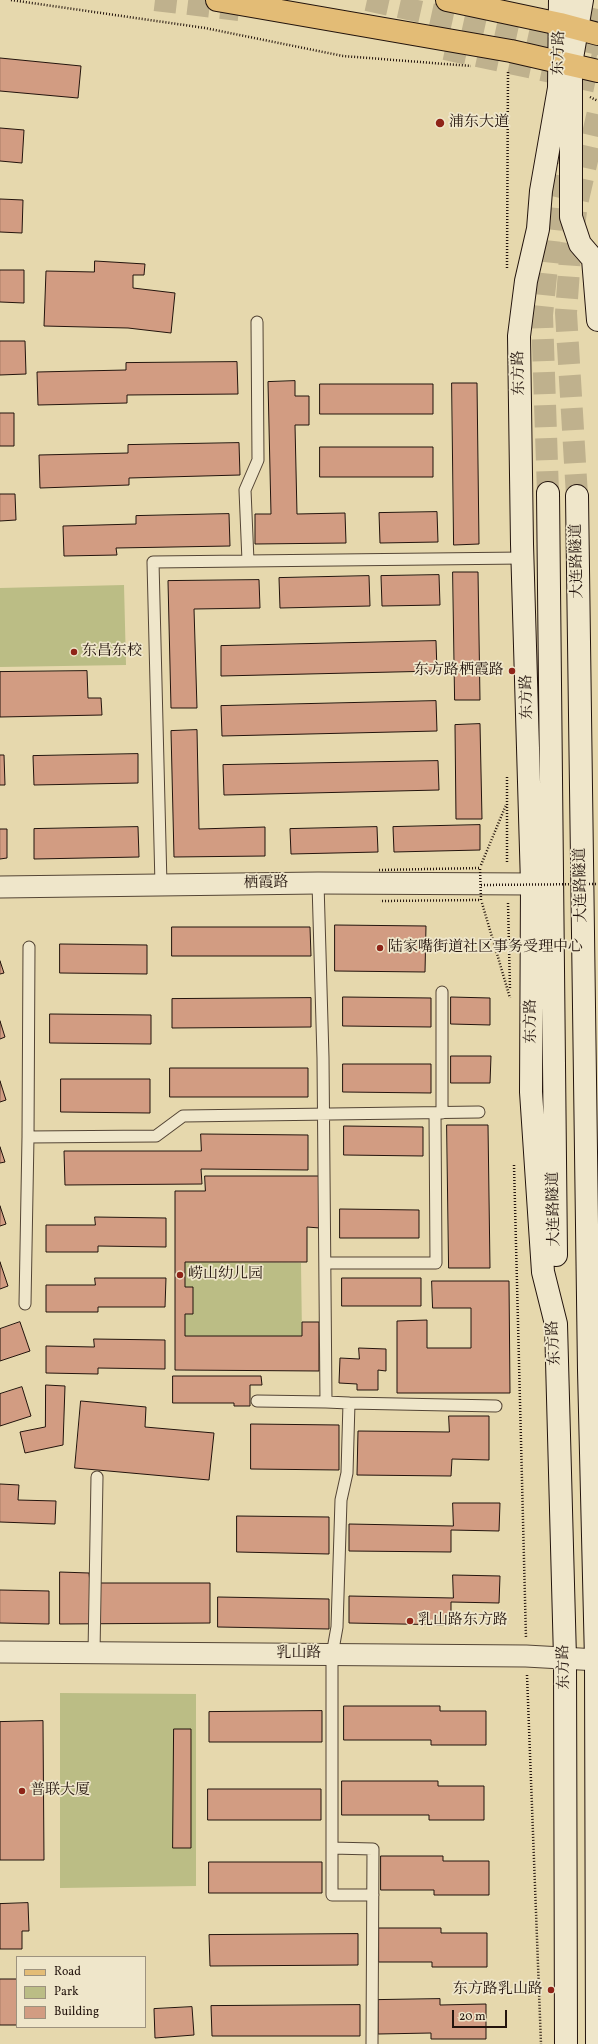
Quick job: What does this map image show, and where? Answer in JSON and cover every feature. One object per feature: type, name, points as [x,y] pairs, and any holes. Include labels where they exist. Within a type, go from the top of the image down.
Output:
[{"type":"main road","points":[[218,0],[566,63],[598,71]]},
{"type":"main road","points":[[447,0],[568,26],[598,34]]},
{"type":"main road","name":"东方路","points":[[560,0],[568,26],[566,63],[559,88],[541,191],[538,229],[526,281],[519,336],[523,558],[532,884],[531,1092],[543,1272],[556,1324],[565,1658],[566,2044]]},
{"type":"main road","name":"东方路","points":[[568,26],[582,0]]},
{"type":"main road","name":"东方路","points":[[566,63],[571,87],[571,217],[580,244],[593,259],[598,320]]},
{"type":"main road","name":"大连路隧道","points":[[548,493],[556,1324]]},
{"type":"main road","name":"大连路隧道","points":[[577,496],[589,1370]]},
{"type":"main road","name":"东方路","points":[[596,2044],[597,1660],[589,1370],[598,1308]]},
{"type":"street","name":"栖霞路","points":[[0,887],[318,883],[532,884]]},
{"type":"street","name":"乳山路","points":[[0,1652],[526,1656],[597,1660]]},
{"type":"lane","points":[[248,561],[245,490],[258,460],[257,322]]},
{"type":"lane","points":[[161,885],[153,562],[523,558]]},
{"type":"lane","points":[[318,883],[323,1115],[326,1402]]},
{"type":"lane","points":[[25,1304],[29,947]]},
{"type":"lane","points":[[324,1263],[436,1263],[438,1113],[442,992]]},
{"type":"lane","points":[[28,1137],[156,1136],[183,1116],[479,1112]]},
{"type":"lane","points":[[257,1402],[496,1406]]},
{"type":"lane","points":[[349,1403],[347,1473],[341,1500],[337,1627],[332,1655],[332,1895],[373,1895]]},
{"type":"lane","points":[[94,1653],[97,1477]]},
{"type":"lane","points":[[332,1848],[373,1848],[372,2044]]},
{"type":"path","points":[[11,0],[29,1],[205,28],[344,56],[476,67]]},
{"type":"path","points":[[508,69],[515,72]]},
{"type":"path","points":[[571,87],[598,101]]},
{"type":"path","points":[[507,802],[480,868],[481,900],[510,998]]},
{"type":"path","points":[[379,870],[480,868]]},
{"type":"path","points":[[481,885],[598,884]]},
{"type":"path","points":[[380,900],[481,900]]},
{"type":"green space","points":[[124,585],[126,665],[0,667],[0,588]]},
{"type":"green space","points":[[185,1262],[301,1263],[302,1336],[185,1336],[185,1314],[193,1313],[193,1287],[185,1287]]},
{"type":"green space","points":[[60,1693],[196,1694],[196,1886],[60,1888]]},
{"type":"building","points":[[0,58],[81,66],[78,98],[0,91]]},
{"type":"building","points":[[0,128],[24,130],[22,163],[0,161]]},
{"type":"building","points":[[0,199],[23,200],[22,233],[0,232]]},
{"type":"building","points":[[95,261],[145,264],[144,275],[133,275],[133,288],[175,293],[171,333],[128,328],[44,326],[46,271],[94,272]]},
{"type":"building","points":[[0,270],[24,270],[24,303],[0,302]]},
{"type":"building","points":[[0,341],[25,341],[26,374],[0,375]]},
{"type":"building","points":[[237,362],[238,394],[127,395],[127,403],[38,405],[37,372],[126,370],[126,363]]},
{"type":"building","points":[[295,381],[295,396],[309,396],[309,425],[295,425],[297,514],[345,513],[346,543],[255,544],[255,514],[271,514],[268,382]]},
{"type":"building","points":[[452,383],[477,383],[479,544],[454,545]]},
{"type":"building","points":[[320,384],[433,384],[433,414],[320,414]]},
{"type":"building","points":[[0,413],[14,413],[14,446],[0,446]]},
{"type":"building","points":[[239,443],[240,475],[129,478],[129,485],[40,488],[39,455],[128,453],[128,445]]},
{"type":"building","points":[[320,447],[433,447],[433,477],[320,477]]},
{"type":"building","points":[[0,494],[15,494],[16,520],[0,521]]},
{"type":"building","points":[[437,512],[438,542],[380,543],[379,513]]},
{"type":"building","points":[[229,514],[230,546],[116,548],[117,555],[64,556],[63,526],[136,524],[136,516]]},
{"type":"building","points":[[453,572],[478,572],[480,700],[455,700]]},
{"type":"building","points":[[439,575],[440,605],[382,606],[381,576]]},
{"type":"building","points":[[369,576],[370,606],[280,608],[279,578]]},
{"type":"building","points":[[259,580],[260,608],[194,609],[197,708],[171,708],[168,581]]},
{"type":"building","points":[[436,641],[437,671],[221,676],[221,646]]},
{"type":"building","points":[[87,671],[88,698],[101,698],[102,715],[0,717],[0,672]]},
{"type":"building","points":[[436,701],[437,731],[222,736],[221,706]]},
{"type":"building","points":[[480,724],[482,819],[456,819],[455,725]]},
{"type":"building","points":[[197,730],[199,829],[265,827],[265,856],[174,857],[171,731]]},
{"type":"building","points":[[138,754],[138,783],[34,785],[33,756]]},
{"type":"building","points":[[0,755],[4,755],[5,785],[0,785]]},
{"type":"building","points":[[438,761],[439,790],[224,795],[223,765]]},
{"type":"building","points":[[480,825],[480,850],[394,852],[393,827]]},
{"type":"building","points":[[138,827],[139,857],[34,859],[34,829]]},
{"type":"building","points":[[377,827],[378,852],[291,854],[290,829]]},
{"type":"building","points":[[0,829],[7,829],[7,858],[0,859]]},
{"type":"building","name":"陆家嘴街道社区事务受理中心","points":[[335,925],[426,926],[425,972],[335,971]]},
{"type":"building","points":[[172,927],[310,927],[311,956],[172,956]]},
{"type":"building","points":[[60,944],[147,945],[147,974],[60,973]]},
{"type":"building","points":[[0,961],[4,973],[0,974]]},
{"type":"building","points":[[343,997],[431,998],[431,1027],[343,1026]]},
{"type":"building","points":[[451,997],[490,998],[490,1025],[451,1024]]},
{"type":"building","points":[[311,998],[311,1027],[172,1028],[172,999]]},
{"type":"building","points":[[50,1014],[151,1015],[151,1044],[50,1043]]},
{"type":"building","points":[[0,1021],[5,1037],[0,1039]]},
{"type":"building","points":[[451,1056],[491,1056],[490,1083],[451,1083]]},
{"type":"building","points":[[343,1064],[431,1064],[431,1093],[343,1092]]},
{"type":"building","points":[[170,1068],[308,1068],[308,1097],[170,1097]]},
{"type":"building","points":[[61,1079],[150,1079],[150,1113],[61,1112]]},
{"type":"building","points":[[0,1081],[6,1100],[0,1102]]},
{"type":"building","points":[[447,1125],[488,1125],[490,1268],[449,1268]]},
{"type":"building","points":[[344,1126],[423,1127],[423,1156],[344,1155]]},
{"type":"building","points":[[201,1134],[308,1135],[308,1170],[201,1169],[202,1184],[65,1185],[64,1151],[201,1151]]},
{"type":"building","points":[[0,1147],[5,1162],[0,1163]]},
{"type":"building","name":"崂山幼儿园","points":[[205,1176],[320,1176],[320,1228],[307,1227],[307,1262],[185,1262],[185,1287],[193,1287],[193,1314],[185,1314],[185,1336],[302,1336],[302,1322],[319,1322],[319,1371],[175,1370],[175,1191],[205,1191]]},
{"type":"building","points":[[0,1206],[6,1224],[0,1226]]},
{"type":"building","points":[[340,1209],[419,1210],[419,1238],[340,1238]]},
{"type":"building","points":[[95,1217],[166,1218],[166,1247],[98,1246],[98,1252],[46,1252],[46,1225],[95,1225]]},
{"type":"building","points":[[0,1262],[8,1286],[0,1289]]},
{"type":"building","points":[[95,1278],[166,1278],[165,1307],[98,1307],[98,1312],[46,1312],[46,1285],[95,1285]]},
{"type":"building","points":[[342,1278],[421,1278],[421,1306],[342,1306]]},
{"type":"building","points":[[432,1281],[509,1281],[510,1393],[397,1393],[397,1321],[427,1320],[427,1348],[471,1348],[471,1308],[433,1308]]},
{"type":"building","points":[[20,1322],[30,1351],[0,1361],[0,1329]]},
{"type":"building","points":[[94,1339],[165,1340],[165,1369],[98,1368],[98,1374],[46,1373],[46,1346],[94,1347]]},
{"type":"building","points":[[359,1348],[386,1349],[386,1371],[378,1370],[378,1390],[357,1390],[357,1384],[339,1383],[340,1358],[359,1359]]},
{"type":"building","points":[[173,1376],[261,1376],[262,1385],[250,1385],[250,1406],[234,1406],[234,1403],[173,1403]]},
{"type":"building","points":[[46,1385],[65,1386],[63,1445],[25,1453],[20,1432],[45,1427]]},
{"type":"building","points":[[22,1387],[31,1416],[0,1426],[0,1394]]},
{"type":"building","points":[[81,1401],[146,1407],[145,1427],[214,1433],[209,1480],[75,1468]]},
{"type":"building","points":[[449,1416],[489,1416],[489,1460],[452,1459],[451,1476],[357,1475],[358,1431],[449,1432]]},
{"type":"building","points":[[251,1424],[339,1425],[339,1470],[251,1469]]},
{"type":"building","points":[[0,1484],[19,1485],[18,1500],[56,1501],[55,1524],[0,1522]]},
{"type":"building","points":[[453,1503],[500,1503],[499,1531],[451,1530],[451,1552],[349,1551],[349,1524],[453,1526]]},
{"type":"building","points":[[237,1516],[329,1517],[329,1554],[237,1552]]},
{"type":"building","points":[[60,1572],[89,1573],[90,1583],[210,1583],[210,1623],[60,1624]]},
{"type":"building","points":[[453,1575],[500,1576],[499,1603],[451,1602],[451,1625],[349,1623],[349,1596],[453,1598]]},
{"type":"building","points":[[0,1590],[49,1591],[49,1624],[0,1623]]},
{"type":"building","points":[[218,1597],[329,1599],[329,1629],[218,1627]]},
{"type":"building","points":[[344,1706],[440,1706],[440,1711],[486,1711],[486,1745],[431,1745],[431,1740],[344,1740]]},
{"type":"building","points":[[322,1711],[322,1742],[209,1742],[209,1712]]},
{"type":"building","name":"普联大厦","points":[[43,1721],[44,1860],[0,1860],[0,1722]]},
{"type":"building","points":[[174,1729],[191,1729],[191,1848],[173,1848]]},
{"type":"building","points":[[342,1781],[438,1781],[438,1786],[484,1786],[484,1820],[429,1820],[429,1815],[342,1815]]},
{"type":"building","points":[[208,1789],[321,1789],[321,1820],[208,1820]]},
{"type":"building","points":[[381,1856],[443,1856],[443,1861],[489,1861],[489,1895],[434,1895],[434,1890],[381,1890]]},
{"type":"building","points":[[209,1862],[322,1862],[322,1893],[209,1893]]},
{"type":"building","points":[[28,1903],[29,1931],[22,1931],[22,1949],[0,1949],[0,1904]]},
{"type":"building","points":[[379,1928],[441,1928],[441,1933],[487,1933],[487,1967],[432,1967],[432,1962],[379,1962]]},
{"type":"building","points":[[358,1934],[358,1965],[210,1966],[209,1935]]},
{"type":"building","points":[[0,1979],[16,1979],[16,2025],[0,2025]]},
{"type":"building","points":[[440,1999],[440,2005],[486,2004],[486,2039],[431,2039],[431,2033],[378,2034],[378,2000]]},
{"type":"building","points":[[360,2005],[360,2036],[212,2036],[211,2006]]},
{"type":"building","points":[[192,2007],[194,2035],[155,2038],[154,2009]]},
{"type":"tunnel","points":[[155,0],[239,10]]},
{"type":"tunnel","points":[[367,0],[598,51]]},
{"type":"tunnel","points":[[580,85],[598,9]]},
{"type":"tunnel","points":[[445,49],[598,82]]},
{"type":"tunnel","points":[[577,496],[566,313],[570,256],[577,204],[598,112]]},
{"type":"tunnel","points":[[548,493],[542,315],[554,199],[567,144]]},
{"type":"place","name":"浦东大道","points":[[440,123]]},
{"type":"place","name":"东昌东校","points":[[74,652]]},
{"type":"place","name":"东方路栖霞路","points":[[512,671]]},
{"type":"place","name":"陆家嘴街道社区事务受理中心","points":[[380,948]]},
{"type":"place","name":"崂山幼儿园","points":[[180,1275]]},
{"type":"place","name":"乳山路东方路","points":[[410,1621]]},
{"type":"place","name":"普联大厦","points":[[22,1791]]},
{"type":"place","name":"东方路乳山路","points":[[551,1990]]}]
